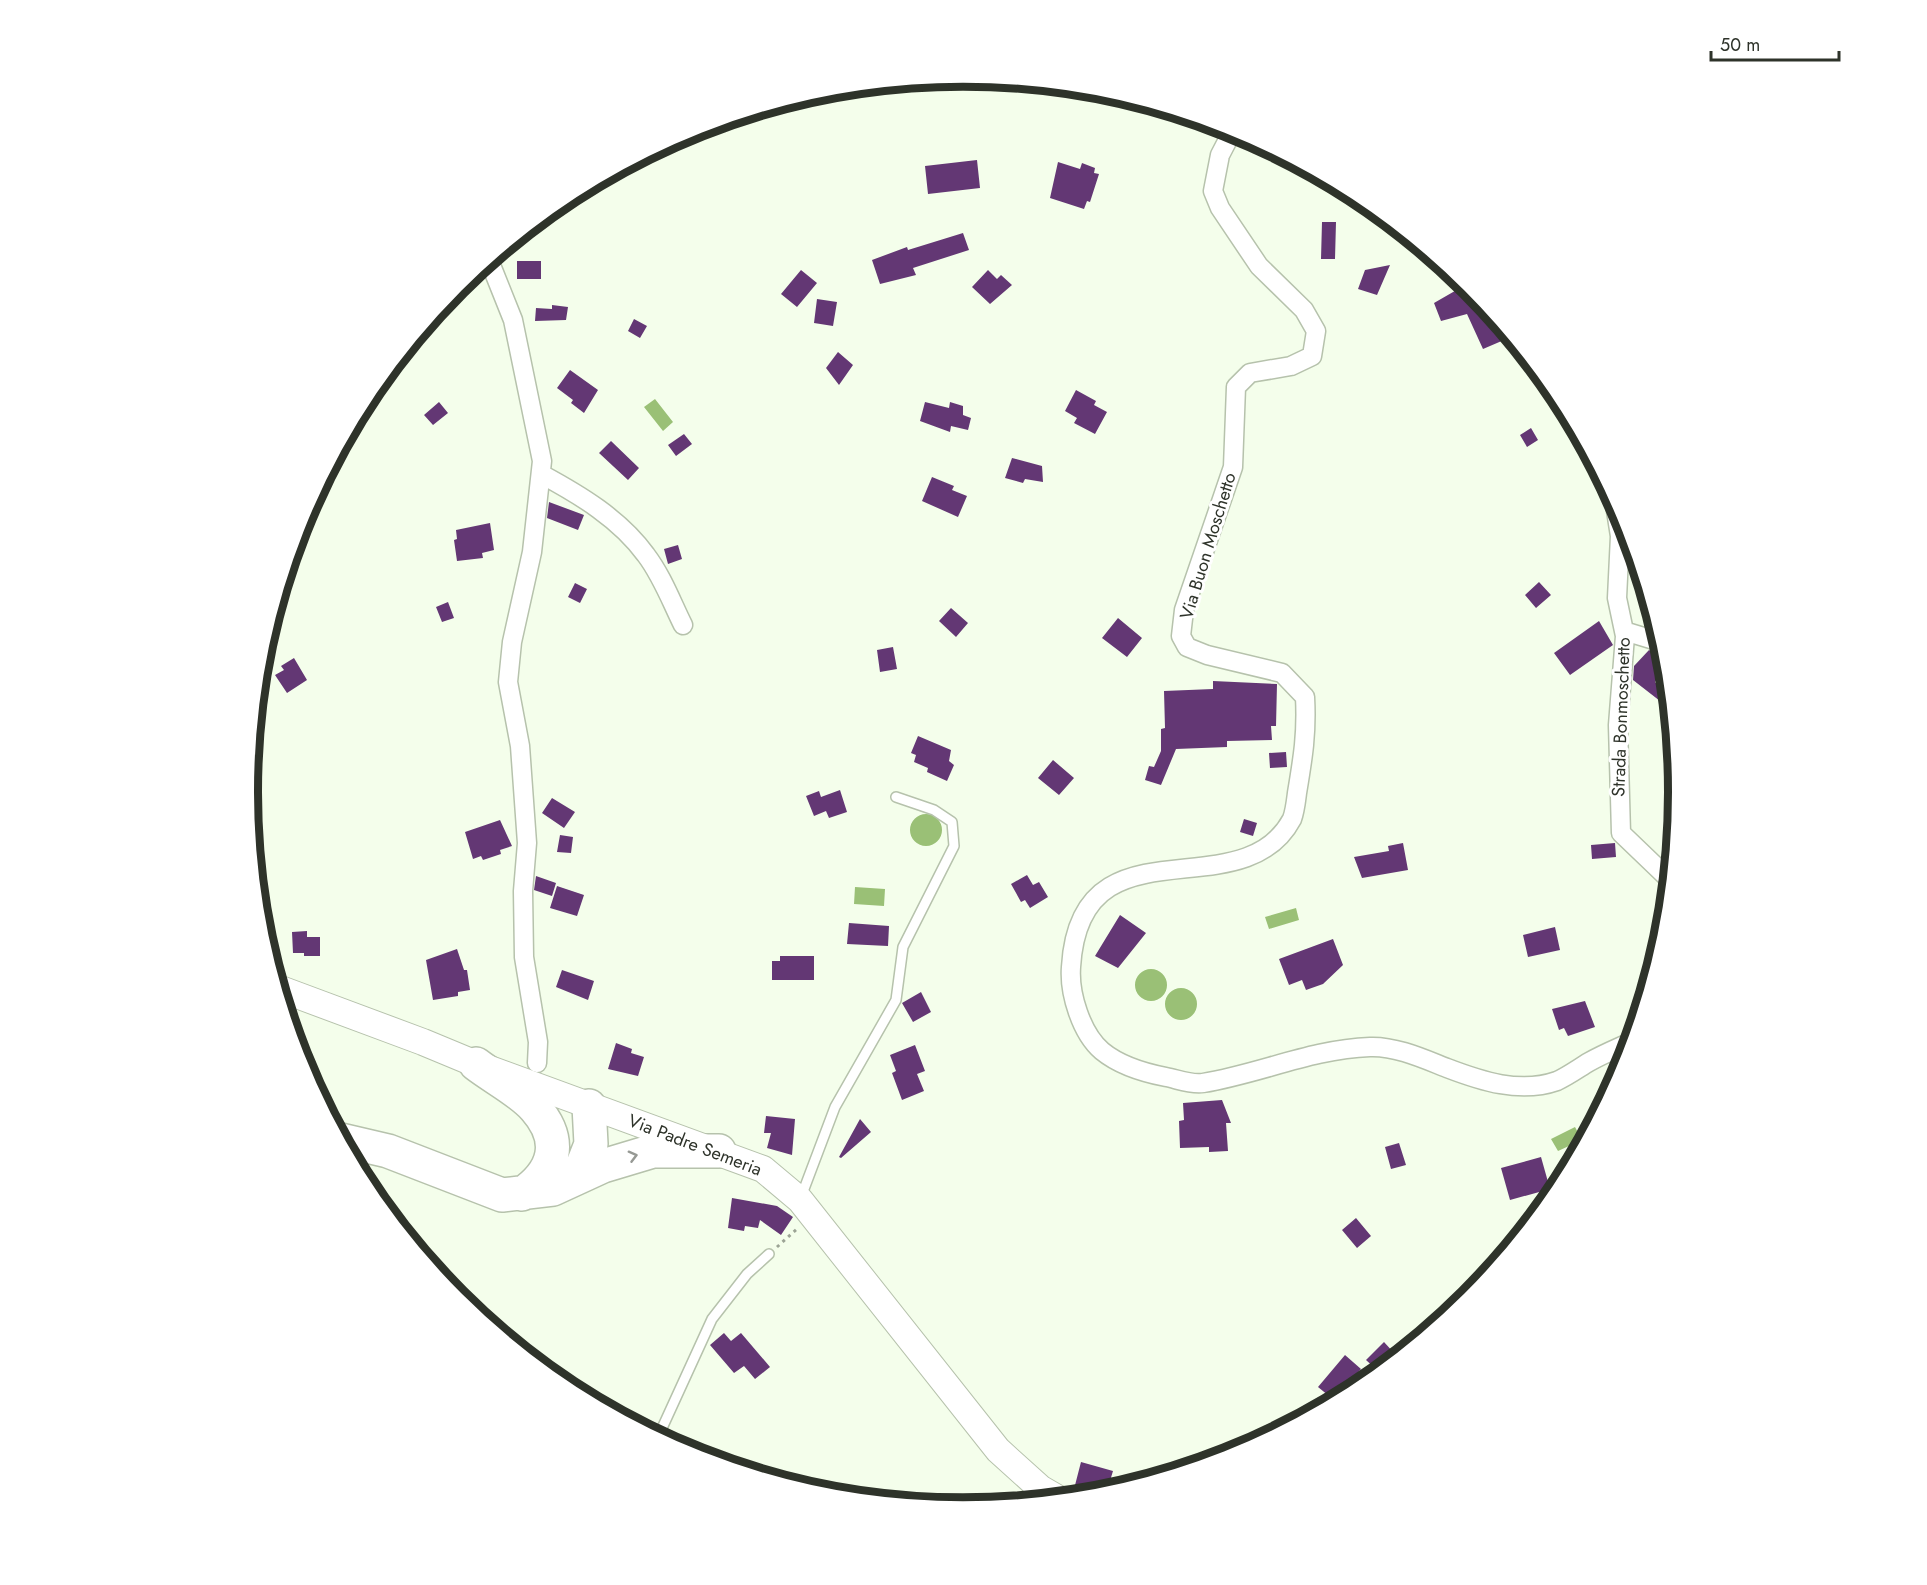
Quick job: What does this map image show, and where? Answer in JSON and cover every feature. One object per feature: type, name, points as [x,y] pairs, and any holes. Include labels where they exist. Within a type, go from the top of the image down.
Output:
[{"type":"highway","points":[[476,1064],[534,1106],[549,1133],[552,1153]]},
{"type":"highway","points":[[522,1194],[544,1176],[552,1153],[564,1131],[589,1106]]},
{"type":"highway","points":[[578,1177],[591,1144],[589,1106]]},
{"type":"highway","points":[[352,1142],[388,1151],[502,1195],[553,1189],[618,1160],[653,1151],[719,1152]]},
{"type":"main road","name":"Via Padre Semeria","points":[[287,993],[763,1169],[806,1207],[998,1450],[1048,1493]]},
{"type":"street","name":"Via Buon Moschetto","points":[[1228,139],[1220,155],[1213,191],[1220,208],[1259,266],[1304,310],[1316,331],[1312,356],[1291,366],[1250,373],[1236,387],[1233,467],[1184,610],[1181,636],[1187,647],[1207,655],[1282,673],[1305,697],[1307,737],[1293,817],[1274,842],[1242,857],[1207,866],[1155,872],[1113,882],[1089,905],[1076,932],[1071,969],[1072,993],[1085,1028],[1101,1051],[1142,1072],[1199,1084],[1316,1054],[1373,1046],[1415,1055],[1464,1074],[1513,1087],[1556,1081],[1621,1047]]},
{"type":"street","points":[[492,268],[515,329],[523,380],[538,436],[541,474],[532,552],[512,642],[508,682],[520,746],[527,843],[523,891],[524,957],[538,1042],[537,1063]]},
{"type":"street","points":[[541,474],[568,489],[626,531],[648,557],[684,625]]},
{"type":"street","name":"Strada Bonmoschetto","points":[[1620,535],[1617,598],[1624,631],[1618,725],[1621,833],[1664,874]]},
{"type":"street","points":[[1624,631],[1652,639]]},
{"type":"lane","points":[[806,1207],[835,1107],[896,1000],[903,947],[954,846],[952,822],[934,810],[896,797]]},
{"type":"lane","points":[[661,1430],[712,1319],[747,1274],[769,1254]]},
{"type":"path","points":[[769,1254],[806,1207]]},
{"type":"shaded area","points":[[655,399],[673,422],[663,431],[644,407]]},
{"type":"shaded area","points":[[926,814],[937,819],[942,830],[937,841],[926,846],[915,841],[910,830],[915,819]]},
{"type":"shaded area","points":[[855,887],[885,889],[884,906],[854,904]]},
{"type":"shaded area","points":[[1296,908],[1299,920],[1269,929],[1265,917]]},
{"type":"shaded area","points":[[1151,969],[1162,974],[1167,985],[1162,996],[1151,1001],[1140,996],[1135,985],[1140,974]]},
{"type":"shaded area","points":[[1181,988],[1192,993],[1197,1004],[1192,1015],[1181,1020],[1170,1015],[1165,1004],[1170,993]]},
{"type":"shaded area","points":[[1575,1127],[1579,1135],[1575,1143],[1558,1151],[1551,1139]]},
{"type":"building","points":[[977,160],[980,188],[928,194],[925,166]]},
{"type":"building","points":[[1058,162],[1080,169],[1082,163],[1095,168],[1094,173],[1099,174],[1090,202],[1087,201],[1084,209],[1050,198]]},
{"type":"building","points":[[1322,222],[1336,222],[1335,259],[1321,259]]},
{"type":"building","points":[[963,233],[969,250],[913,268],[916,275],[880,284],[872,260],[907,247],[908,250]]},
{"type":"building","points":[[517,261],[541,261],[541,279],[517,279]]},
{"type":"building","points":[[1390,265],[1377,295],[1358,289],[1365,270]]},
{"type":"building","points":[[801,270],[817,283],[797,307],[781,294]]},
{"type":"building","points":[[988,270],[997,279],[1001,275],[1012,285],[990,304],[972,287]]},
{"type":"building","points":[[1457,290],[1504,340],[1483,349],[1467,314],[1441,321],[1434,303]]},
{"type":"building","points":[[817,299],[837,302],[833,326],[814,323]]},
{"type":"building","points":[[552,305],[568,307],[566,320],[535,321],[536,308],[552,309]]},
{"type":"building","points":[[634,319],[647,326],[640,338],[628,331]]},
{"type":"building","points":[[838,352],[853,365],[839,385],[826,368]]},
{"type":"building","points":[[570,370],[598,390],[584,413],[571,403],[573,400],[557,388]]},
{"type":"building","points":[[1076,390],[1096,401],[1094,405],[1107,412],[1095,434],[1074,423],[1077,418],[1065,411]]},
{"type":"building","points":[[439,402],[448,413],[433,425],[424,415]]},
{"type":"building","points":[[925,402],[949,408],[950,402],[963,406],[963,415],[971,418],[968,430],[951,426],[950,432],[920,421]]},
{"type":"building","points":[[1531,428],[1538,440],[1527,447],[1520,435]]},
{"type":"building","points":[[684,434],[692,444],[676,456],[668,445]]},
{"type":"building","points":[[611,441],[639,468],[628,480],[599,453]]},
{"type":"building","points":[[1012,458],[1042,466],[1043,482],[1025,479],[1023,483],[1005,478]]},
{"type":"building","points":[[932,477],[954,486],[952,490],[967,496],[958,517],[922,501]]},
{"type":"building","points":[[549,502],[584,515],[578,530],[547,518]]},
{"type":"building","points":[[490,523],[494,550],[482,553],[483,558],[457,561],[454,540],[457,539],[456,530]]},
{"type":"building","points":[[678,545],[682,559],[668,564],[664,549]]},
{"type":"building","points":[[1539,582],[1551,595],[1536,608],[1525,595]]},
{"type":"building","points":[[575,583],[587,589],[580,603],[568,597]]},
{"type":"building","points":[[448,602],[454,618],[442,622],[436,607]]},
{"type":"building","points":[[951,608],[968,623],[956,637],[939,621]]},
{"type":"building","points":[[1118,618],[1142,638],[1127,657],[1102,638]]},
{"type":"building","points":[[1599,621],[1613,645],[1570,675],[1554,653]]},
{"type":"building","points":[[893,647],[897,669],[880,672],[877,650]]},
{"type":"building","points":[[1649,650],[1655,654],[1659,676],[1655,682],[1661,689],[1663,704],[1633,680],[1634,666]]},
{"type":"building","points":[[294,658],[307,680],[287,693],[275,675],[284,670],[281,666]]},
{"type":"building","points":[[1213,681],[1277,684],[1276,726],[1271,726],[1272,740],[1227,741],[1227,747],[1176,749],[1161,785],[1145,780],[1149,766],[1154,767],[1161,751],[1161,729],[1165,728],[1164,691],[1213,689]]},
{"type":"building","points":[[918,736],[951,750],[949,761],[954,765],[947,781],[927,772],[928,768],[914,762],[916,755],[911,753]]},
{"type":"building","points":[[1286,752],[1287,767],[1270,768],[1269,753]]},
{"type":"building","points":[[1053,760],[1074,778],[1059,795],[1038,778]]},
{"type":"building","points":[[840,790],[847,812],[829,818],[826,811],[814,816],[806,796],[819,791],[821,797]]},
{"type":"building","points":[[552,798],[575,812],[564,828],[542,813]]},
{"type":"building","points":[[1244,819],[1257,823],[1253,836],[1240,832]]},
{"type":"building","points":[[500,820],[512,846],[500,850],[501,854],[483,860],[481,856],[473,859],[465,832]]},
{"type":"building","points":[[560,835],[573,837],[571,853],[557,852]]},
{"type":"building","points":[[1403,843],[1408,870],[1362,878],[1354,857],[1389,851],[1388,846]]},
{"type":"building","points":[[1615,843],[1616,857],[1592,859],[1591,845]]},
{"type":"building","points":[[1027,875],[1033,885],[1039,882],[1048,897],[1030,908],[1025,900],[1021,902],[1011,884]]},
{"type":"building","points":[[536,876],[556,883],[552,896],[534,890]]},
{"type":"building","points":[[557,886],[584,895],[577,916],[550,908]]},
{"type":"building","points":[[1120,915],[1146,933],[1118,968],[1095,956]]},
{"type":"building","points":[[849,923],[889,926],[888,946],[847,944]]},
{"type":"building","points":[[1555,927],[1560,950],[1528,957],[1523,935]]},
{"type":"building","points":[[307,931],[307,937],[320,937],[320,956],[293,953],[292,932]]},
{"type":"building","points":[[1333,939],[1343,965],[1323,984],[1306,990],[1302,980],[1289,985],[1279,959]]},
{"type":"building","points":[[457,949],[464,970],[467,970],[470,990],[458,992],[458,996],[433,1000],[426,960]]},
{"type":"building","points":[[780,956],[814,956],[814,980],[772,980],[772,961],[780,961]]},
{"type":"building","points":[[562,970],[594,981],[588,1000],[556,987]]},
{"type":"building","points":[[921,992],[931,1012],[913,1022],[902,1003]]},
{"type":"building","points":[[1585,1001],[1595,1027],[1568,1036],[1564,1028],[1559,1030],[1552,1009]]},
{"type":"building","points":[[616,1043],[632,1049],[631,1053],[644,1057],[638,1076],[608,1069]]},
{"type":"building","points":[[915,1045],[925,1071],[917,1074],[924,1091],[902,1100],[892,1073],[896,1071],[890,1055]]},
{"type":"building","points":[[1222,1100],[1231,1123],[1226,1123],[1228,1151],[1209,1152],[1209,1147],[1180,1148],[1179,1121],[1184,1120],[1183,1103]]},
{"type":"building","points":[[766,1116],[795,1119],[792,1155],[767,1148],[771,1133],[764,1133]]},
{"type":"building","points":[[860,1119],[871,1132],[841,1158],[839,1157]]},
{"type":"building","points":[[1399,1143],[1406,1165],[1391,1169],[1385,1147]]},
{"type":"building","points":[[1541,1157],[1549,1185],[1546,1190],[1510,1200],[1501,1168]]},
{"type":"building","points":[[732,1198],[777,1206],[793,1217],[781,1235],[760,1220],[758,1228],[745,1226],[744,1231],[728,1228]]},
{"type":"building","points":[[1356,1218],[1371,1236],[1357,1248],[1342,1230]]},
{"type":"building","points":[[724,1333],[731,1341],[741,1333],[770,1367],[755,1379],[744,1366],[734,1373],[710,1345]]},
{"type":"building","points":[[1384,1342],[1393,1352],[1373,1366],[1366,1360]]},
{"type":"building","points":[[1345,1355],[1361,1369],[1349,1383],[1328,1395],[1318,1387]]},
{"type":"building","points":[[1081,1462],[1113,1471],[1110,1482],[1074,1489]]}]
